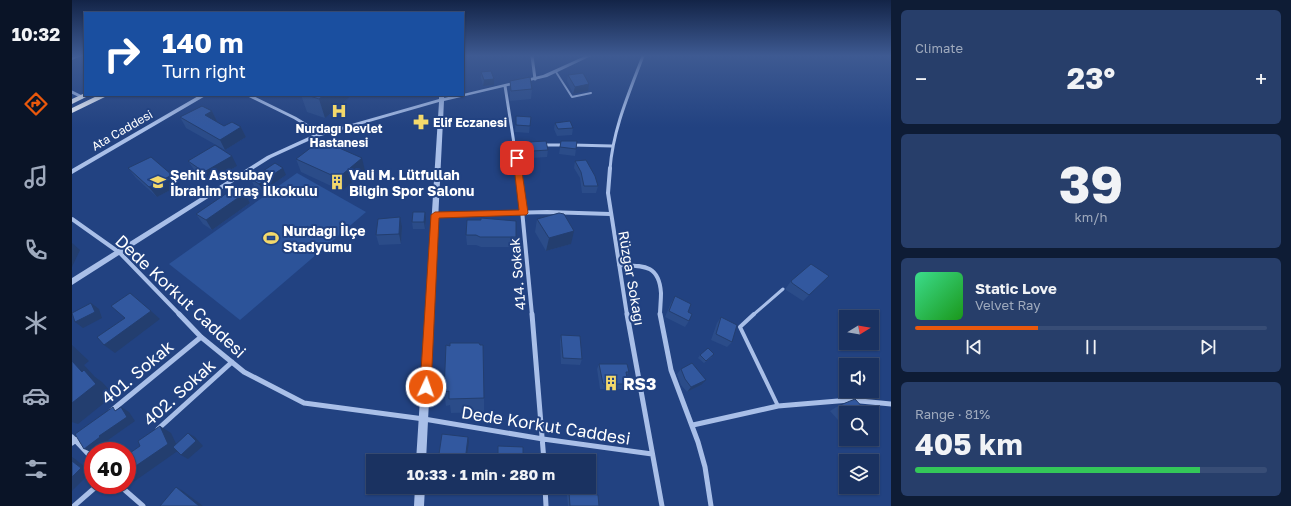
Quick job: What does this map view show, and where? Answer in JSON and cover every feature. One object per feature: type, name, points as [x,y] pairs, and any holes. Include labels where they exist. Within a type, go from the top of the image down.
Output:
[{"type":"highway","points":[[72,102],[84,96]]},
{"type":"highway","points":[[72,111],[103,96]]},
{"type":"street","points":[[464,94],[529,80]]},
{"type":"street","name":"Rüzgar Sokağı","points":[[634,80],[622,112],[612,146],[608,178],[608,193],[610,214],[662,506]]},
{"type":"street","name":"414. Sokak","points":[[505,86],[515,144],[523,213],[544,454]]},
{"type":"street","points":[[72,92],[84,96]]},
{"type":"street","name":"Ata Caddesi","points":[[72,172],[202,96]]},
{"type":"street","points":[[250,96],[299,120],[321,134]]},
{"type":"street","points":[[72,282],[120,253],[269,157],[321,134],[452,96]]},
{"type":"street","points":[[422,454],[442,98]]},
{"type":"street","points":[[515,144],[612,146]]},
{"type":"street","points":[[435,215],[523,213],[610,214]]},
{"type":"street","name":"Dede Korkut Caddesi","points":[[72,218],[120,253],[201,337],[244,372],[304,403],[424,419],[543,439],[652,454]]},
{"type":"street","points":[[619,265],[649,268],[655,272],[658,278],[661,293],[660,313],[671,370],[692,425],[705,467],[711,506]]},
{"type":"street","name":"401. Sokak","points":[[106,416],[201,337]]},
{"type":"street","name":"402. Sokak","points":[[152,435],[232,362]]},
{"type":"street","points":[[692,425],[778,406],[850,400],[891,404]]},
{"type":"street","points":[[84,450],[73,440],[88,431]]},
{"type":"street","points":[[74,506],[88,494]]},
{"type":"street","points":[[129,494],[143,506]]},
{"type":"street","points":[[419,506],[420,494]]},
{"type":"street","points":[[545,494],[546,506]]},
{"type":"lane","points":[[561,80],[572,97],[591,93]]},
{"type":"lane","points":[[778,406],[740,327],[783,289]]},
{"type":"shaded area","name":"Nurdağı İlçe Stadyumu","points":[[297,173],[366,212],[240,320],[169,264]]},
{"type":"building","points":[[530,80],[532,89],[511,91],[510,81]]},
{"type":"building","points":[[571,80],[587,80],[589,84],[575,87]]},
{"type":"building","points":[[310,96],[323,96],[319,99]]},
{"type":"building","points":[[202,106],[212,111],[205,115],[224,126],[232,122],[241,127],[220,140],[180,117]]},
{"type":"building","points":[[516,116],[531,117],[530,126],[516,125]]},
{"type":"building","points":[[570,121],[573,128],[558,129],[555,123]]},
{"type":"building","points":[[321,140],[362,158],[338,178],[296,159]]},
{"type":"building","points":[[546,141],[548,150],[533,151],[529,142]]},
{"type":"building","points":[[561,141],[577,141],[576,149],[560,147]]},
{"type":"building","points":[[215,145],[232,156],[204,172],[188,161]]},
{"type":"building","points":[[151,157],[172,175],[149,187],[128,168]]},
{"type":"building","points":[[586,160],[595,176],[598,186],[584,186],[581,172],[575,161]]},
{"type":"building","points":[[275,163],[283,168],[259,184],[251,179]]},
{"type":"building","points":[[236,187],[245,193],[206,220],[196,214]]},
{"type":"building","points":[[413,212],[425,212],[424,222],[412,222]]},
{"type":"building","points":[[559,213],[564,214],[574,231],[549,238],[537,219]]},
{"type":"building","points":[[400,217],[399,234],[376,235],[378,219]]},
{"type":"building","points":[[481,218],[516,221],[516,237],[480,237],[476,235],[466,235],[467,220],[481,220]]},
{"type":"building","points":[[811,264],[829,276],[809,295],[791,281]]},
{"type":"building","points":[[130,293],[151,311],[104,345],[97,337],[125,318],[111,306]]},
{"type":"building","points":[[675,296],[691,304],[688,312],[692,314],[689,321],[669,311]]},
{"type":"building","points":[[91,303],[95,312],[75,322],[72,313]]},
{"type":"building","points":[[721,317],[737,325],[732,342],[716,334]]},
{"type":"building","points":[[561,335],[580,336],[582,359],[563,358]]},
{"type":"building","points":[[450,343],[479,343],[480,345],[483,345],[484,398],[449,399],[449,391],[444,392],[446,345],[450,346]]},
{"type":"building","points":[[708,348],[714,354],[706,361],[700,355]]},
{"type":"building","points":[[72,361],[82,372],[84,370],[96,384],[72,403]]},
{"type":"building","points":[[692,363],[706,380],[691,387],[685,379],[681,369]]},
{"type":"building","name":"RS3","points":[[599,364],[627,364],[629,372],[626,372],[628,384],[603,384]]},
{"type":"building","points":[[855,399],[862,406],[839,407],[838,406]]},
{"type":"building","points":[[113,407],[115,411],[121,407],[127,417],[99,436],[100,437],[93,442],[84,442],[84,449],[75,434]]},
{"type":"building","points":[[160,426],[168,444],[136,466],[136,449],[140,446],[138,441]]},
{"type":"building","points":[[188,433],[196,441],[181,455],[173,447]]},
{"type":"building","points":[[442,434],[468,437],[466,454],[439,454]]},
{"type":"building","points":[[498,446],[523,447],[523,454],[498,454]]},
{"type":"building","points":[[72,461],[81,468],[72,477]]},
{"type":"building","points":[[176,487],[199,506],[160,506]]},
{"type":"building","points":[[569,494],[598,495],[599,506],[570,506]]},
{"type":"place","name":"Nurdağı Devlet Hastanesi","points":[[339,111]]},
{"type":"place","name":"Elif Eczanesi","points":[[421,122]]},
{"type":"place","name":"Şehit Astsubay İbrahim Tıraş İlkokulu","points":[[158,182]]},
{"type":"place","name":"Vali M. Lütfullah Bilgin Spor Salonu","points":[[337,182]]},
{"type":"place","name":"Nurdağı İlçe Stadyumu","points":[[271,238]]},
{"type":"place","name":"RS3","points":[[611,383]]},
{"type":"route","points":[[426,387],[435,215],[523,213],[517,158]]}]
